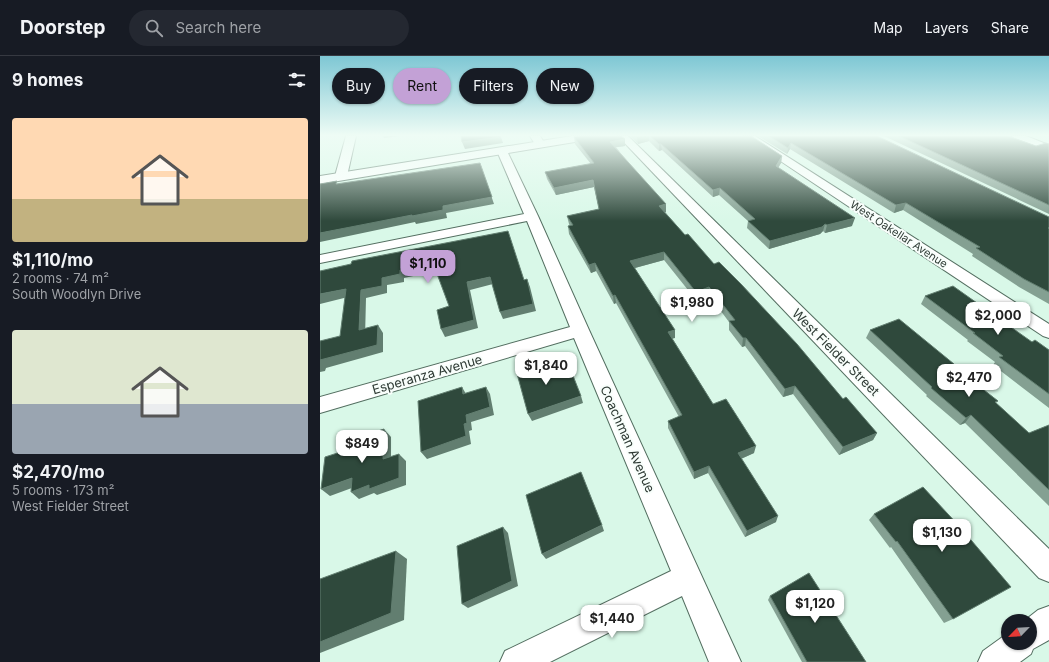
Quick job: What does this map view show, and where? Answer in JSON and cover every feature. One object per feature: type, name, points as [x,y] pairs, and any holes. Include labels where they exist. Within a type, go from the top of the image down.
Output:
[{"type":"street","points":[[341,176],[344,164]]},
{"type":"street","points":[[320,180],[414,164]]},
{"type":"street","name":"Coachman Avenue","points":[[508,164],[725,662]]},
{"type":"street","name":"West Fielder Street","points":[[651,164],[1049,568]]},
{"type":"street","name":"West Oakellar Avenue","points":[[791,164],[1049,332]]},
{"type":"street","points":[[320,259],[532,216]]},
{"type":"street","name":"Esperanza Avenue","points":[[320,405],[580,330]]},
{"type":"street","points":[[516,662],[688,578]]},
{"type":"street","points":[[1037,631],[1049,622]]},
{"type":"street","points":[[994,662],[1010,650]]},
{"type":"building","points":[[471,164],[480,164],[492,197],[443,206],[443,210],[320,233],[320,184],[337,181],[336,184]]},
{"type":"building","points":[[587,164],[630,164],[666,204],[659,206],[685,235],[688,234],[714,264],[719,262],[741,284],[797,344],[843,399],[846,397],[877,433],[843,447],[795,386],[785,389],[746,338],[743,338],[729,321],[735,320],[709,287],[696,292],[664,252],[630,261],[675,330],[668,332],[713,404],[726,399],[756,446],[738,453],[778,516],[747,531],[709,466],[694,472],[668,421],[682,415],[615,295],[613,296],[595,263],[589,265],[568,226],[573,225],[567,216],[599,209],[593,180],[554,188],[545,172]]},
{"type":"building","points":[[684,164],[777,164],[776,166],[855,218],[827,225],[825,224],[822,227],[770,241],[748,221],[755,219],[720,188],[713,190]]},
{"type":"building","points":[[827,164],[937,164],[1049,217],[1049,292],[1024,279],[976,248],[980,247],[906,203],[896,205]]},
{"type":"building","points":[[960,164],[1049,164],[1049,205]]},
{"type":"building","points":[[508,231],[524,280],[527,279],[533,304],[500,312],[490,277],[467,282],[474,320],[441,329],[437,310],[449,306],[433,263],[400,270],[400,274],[382,278],[382,286],[361,290],[359,330],[378,325],[377,345],[320,360],[320,341],[340,336],[346,289],[320,294],[320,271],[351,264],[352,261]]},
{"type":"building","points":[[953,286],[1032,342],[1035,340],[1049,350],[1049,394],[999,357],[1003,356],[973,333],[975,333],[925,296]]},
{"type":"building","points":[[899,319],[954,364],[952,365],[998,401],[995,402],[1029,433],[1049,425],[1049,490],[971,415],[966,418],[931,388],[932,387],[870,330]]},
{"type":"building","points":[[549,360],[553,373],[570,368],[581,396],[528,414],[516,370]]},
{"type":"building","points":[[462,387],[463,394],[486,387],[490,407],[466,415],[467,423],[464,424],[466,436],[421,452],[418,401]]},
{"type":"building","points":[[384,429],[383,459],[399,454],[399,478],[369,489],[369,485],[351,492],[352,478],[321,489],[325,457],[350,449],[350,440]]},
{"type":"building","points":[[581,472],[602,525],[542,554],[526,495]]},
{"type":"building","points":[[923,487],[960,527],[1011,587],[953,619],[897,541],[896,542],[874,514]]},
{"type":"building","points":[[503,527],[512,581],[462,604],[457,546]]},
{"type":"building","points":[[396,551],[391,613],[320,642],[320,579]]},
{"type":"building","points":[[809,573],[866,662],[807,662],[770,596]]}]
